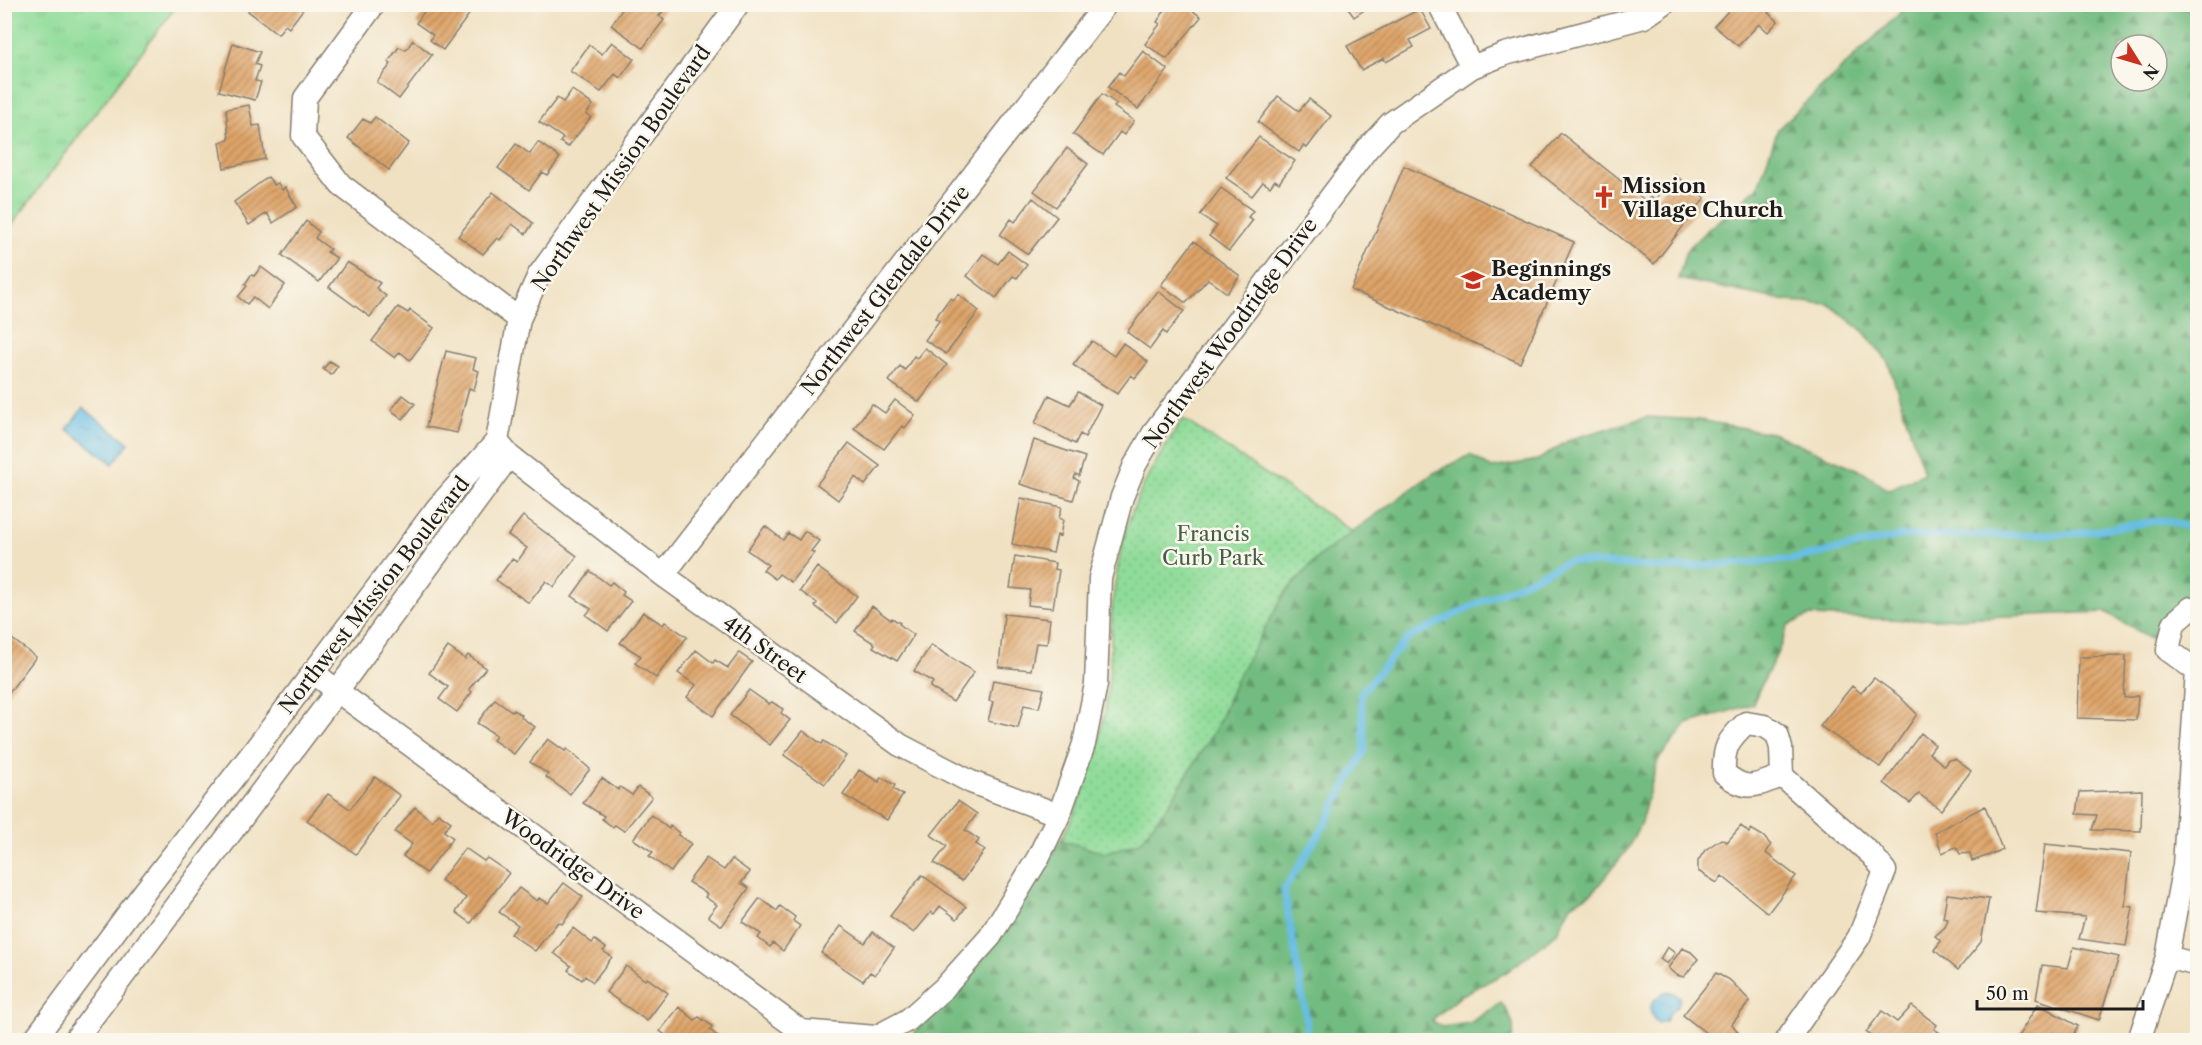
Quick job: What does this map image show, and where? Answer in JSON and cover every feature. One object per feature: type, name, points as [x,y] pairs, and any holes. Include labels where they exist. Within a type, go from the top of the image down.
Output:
[{"type":"street","points":[[374,4],[305,98],[303,136],[340,186],[519,319]]},
{"type":"street","name":"Northwest Mission Boulevard","points":[[75,1041],[337,691],[503,449],[519,319],[539,275],[738,4]]},
{"type":"street","name":"Northwest Glendale Drive","points":[[663,575],[1106,4]]},
{"type":"street","points":[[1439,4],[1472,67]]},
{"type":"street","name":"Northwest Woodridge Drive","points":[[841,1035],[876,1037],[908,1020],[944,988],[990,937],[1038,858],[1059,815],[1084,744],[1096,684],[1100,578],[1122,497],[1135,465],[1156,429],[1367,149],[1391,123],[1472,67],[1505,54],[1644,17],[1663,4]]},
{"type":"street","name":"Northwest Mission Boulevard","points":[[34,1041],[142,895],[438,507],[503,449]]},
{"type":"street","name":"4th Street","points":[[503,449],[663,575],[900,745],[971,782],[1059,815]]},
{"type":"street","points":[[2139,1041],[2167,957],[2184,865],[2197,671],[2169,650],[2174,623],[2191,608],[2198,609]]},
{"type":"street","name":"Woodridge Drive","points":[[313,672],[801,1031],[841,1035]]},
{"type":"street","points":[[1782,776],[1872,855],[1885,871],[1859,937],[1787,1041]]},
{"type":"street","points":[[2167,957],[2198,965]]},
{"type":"green space","points":[[4,5],[177,5],[5,234]]},
{"type":"green space","points":[[1903,5],[2197,5],[2197,597],[2191,596],[2166,618],[2152,639],[2106,612],[1909,620],[1809,616],[1788,625],[1781,646],[1753,704],[1687,724],[1658,760],[1641,822],[1627,850],[1593,892],[1571,905],[1556,934],[1505,973],[1462,995],[1432,1020],[1442,1027],[1470,1023],[1501,1003],[1510,1015],[1513,1025],[1511,1040],[918,1040],[914,1032],[956,995],[994,944],[1061,840],[1104,852],[1171,801],[1217,726],[1237,678],[1285,593],[1320,555],[1434,473],[1470,455],[1492,468],[1538,460],[1571,439],[1647,417],[1699,420],[1772,433],[1864,472],[1888,490],[1924,473],[1888,362],[1865,333],[1829,304],[1787,301],[1678,279],[1686,251],[1758,187],[1778,129],[1900,13]]},
{"type":"green space","name":"Francis Curb Park","points":[[1183,419],[1353,532],[1320,555],[1285,593],[1237,678],[1217,726],[1171,801],[1140,842],[1104,853],[1061,840],[1092,766],[1102,727],[1109,678],[1114,591],[1125,533],[1150,474]]},
{"type":"water","points":[[83,408],[129,443],[113,464],[67,429]]},
{"type":"water","points":[[1664,992],[1674,993],[1680,997],[1678,1006],[1672,1010],[1666,1021],[1658,1023],[1651,1014],[1651,1006]]},
{"type":"building","points":[[253,4],[307,4],[289,28],[285,25],[278,34],[248,11]]},
{"type":"building","points":[[626,4],[663,4],[666,7],[659,16],[664,20],[643,48],[611,25]]},
{"type":"building","points":[[1156,4],[1184,4],[1201,17],[1167,59],[1145,44],[1160,24],[1157,22],[1165,10]]},
{"type":"building","points":[[1345,4],[1373,4],[1354,17]]},
{"type":"building","points":[[1731,4],[1777,4],[1768,13],[1778,21],[1768,32],[1759,24],[1738,46],[1714,26],[1733,6]]},
{"type":"building","points":[[429,5],[467,5],[473,9],[443,50],[430,40],[433,35],[416,23]]},
{"type":"building","points":[[1420,9],[1431,29],[1410,40],[1414,47],[1386,62],[1384,58],[1361,70],[1347,46]]},
{"type":"building","points":[[413,40],[432,55],[399,99],[377,82],[391,64],[388,62],[399,47],[406,50]]},
{"type":"building","points":[[612,42],[634,59],[620,78],[615,74],[601,92],[570,71],[589,45],[602,54]]},
{"type":"building","points":[[233,43],[260,52],[255,64],[260,66],[255,81],[261,82],[255,100],[219,91]]},
{"type":"building","points":[[1143,51],[1168,70],[1138,109],[1108,87],[1119,72],[1124,76]]},
{"type":"building","points":[[572,90],[593,105],[586,114],[591,117],[568,147],[560,142],[563,138],[539,122],[557,98],[563,102]]},
{"type":"building","points":[[1102,94],[1117,104],[1114,107],[1134,121],[1124,135],[1120,132],[1103,155],[1073,134]]},
{"type":"building","points":[[1278,96],[1299,111],[1309,99],[1331,116],[1307,148],[1303,146],[1299,152],[1258,122]]},
{"type":"building","points":[[249,105],[253,126],[260,125],[265,159],[224,168],[220,142],[229,140],[226,109]]},
{"type":"building","points":[[375,117],[409,143],[389,170],[348,138],[363,119],[370,123]]},
{"type":"building","points":[[1561,133],[1647,202],[1650,197],[1655,200],[1675,175],[1705,198],[1654,264],[1532,167]]},
{"type":"building","points":[[1259,137],[1295,161],[1279,183],[1275,180],[1270,187],[1263,182],[1252,196],[1226,178]]},
{"type":"building","points":[[538,142],[560,158],[547,175],[542,172],[529,190],[498,168],[516,144],[530,154]]},
{"type":"building","points":[[1067,148],[1088,164],[1056,207],[1034,191]]},
{"type":"building","points":[[1404,166],[1574,242],[1520,363],[1351,290]]},
{"type":"building","points":[[268,177],[274,185],[278,183],[282,190],[285,187],[297,207],[273,223],[267,213],[249,225],[234,202]]},
{"type":"building","points":[[1221,188],[1253,211],[1248,217],[1253,220],[1229,251],[1209,236],[1217,226],[1200,215]]},
{"type":"building","points":[[493,192],[533,223],[526,234],[512,224],[500,240],[497,238],[483,254],[458,236]]},
{"type":"building","points":[[1033,198],[1057,217],[1028,254],[1000,235],[1011,219],[1015,222]]},
{"type":"building","points":[[306,221],[319,232],[315,238],[330,249],[327,252],[337,258],[319,282],[282,255]]},
{"type":"building","points":[[1194,241],[1240,276],[1227,293],[1208,279],[1186,303],[1161,285]]},
{"type":"building","points":[[1008,251],[1027,265],[1017,278],[1013,276],[996,298],[967,276],[983,254],[998,264]]},
{"type":"building","points":[[347,262],[380,283],[376,288],[386,296],[370,317],[329,287]]},
{"type":"building","points":[[261,267],[285,285],[268,309],[253,297],[247,304],[238,297],[247,286],[245,284],[251,275],[254,276]]},
{"type":"building","points":[[1158,291],[1184,311],[1166,334],[1163,331],[1150,349],[1127,332]]},
{"type":"building","points":[[958,294],[979,311],[946,354],[925,340],[939,321],[935,318],[950,298],[954,300]]},
{"type":"building","points":[[398,307],[408,313],[410,310],[434,328],[410,360],[400,352],[395,358],[372,341]]},
{"type":"building","points":[[1092,341],[1114,356],[1123,343],[1148,362],[1135,378],[1131,375],[1117,394],[1073,365]]},
{"type":"building","points":[[925,348],[947,365],[919,402],[889,381],[900,366],[905,370],[914,356],[917,358]]},
{"type":"building","points":[[446,351],[476,358],[473,369],[479,371],[474,390],[469,388],[457,433],[426,427]]},
{"type":"building","points":[[330,361],[338,366],[331,375],[323,369]]},
{"type":"building","points":[[1078,392],[1101,405],[1085,437],[1080,434],[1075,444],[1035,423],[1049,395],[1070,405]]},
{"type":"building","points":[[403,395],[415,404],[403,419],[391,410]]},
{"type":"building","points":[[895,400],[915,415],[905,428],[902,426],[884,449],[854,428],[872,404],[885,413]]},
{"type":"building","points":[[1034,440],[1085,457],[1079,476],[1076,474],[1074,478],[1079,481],[1073,500],[1020,484]]},
{"type":"building","points":[[849,443],[880,466],[865,485],[855,477],[838,500],[817,484]]},
{"type":"building","points":[[1021,498],[1062,507],[1059,518],[1063,520],[1060,536],[1057,535],[1053,553],[1012,544]]},
{"type":"building","points":[[523,516],[577,556],[554,587],[546,581],[529,603],[496,580],[512,559],[517,562],[527,548],[508,535]]},
{"type":"building","points":[[765,526],[783,540],[788,533],[799,540],[805,531],[819,541],[811,551],[814,553],[791,582],[779,574],[775,579],[763,570],[768,565],[747,550]]},
{"type":"building","points":[[1015,556],[1055,563],[1054,569],[1059,570],[1053,608],[1028,605],[1030,590],[1010,588]]},
{"type":"building","points":[[817,567],[857,596],[837,623],[815,606],[817,603],[800,591]]},
{"type":"building","points":[[590,571],[609,585],[612,582],[624,592],[622,595],[631,601],[608,631],[586,615],[591,609],[572,596]]},
{"type":"building","points":[[872,606],[891,620],[892,618],[900,623],[914,635],[897,661],[873,647],[875,644],[855,631]]},
{"type":"building","points":[[643,612],[663,625],[665,622],[687,637],[656,678],[635,663],[641,656],[620,643]]},
{"type":"building","points":[[1004,614],[1050,619],[1047,644],[1036,643],[1031,670],[999,667]]},
{"type":"building","points":[[4,633],[36,657],[4,699]]},
{"type":"building","points":[[931,645],[974,672],[953,702],[930,687],[933,682],[914,671]]},
{"type":"building","points":[[448,647],[465,659],[468,655],[486,668],[469,689],[472,692],[457,712],[439,699],[448,687],[429,673]]},
{"type":"building","points":[[696,650],[713,663],[715,660],[728,668],[739,653],[752,662],[713,716],[687,697],[696,685],[678,673]]},
{"type":"building","points":[[2126,656],[2124,698],[2138,696],[2136,720],[2077,718],[2079,657]]},
{"type":"building","points":[[1874,678],[1899,696],[1917,714],[1880,767],[1820,726],[1852,686],[1861,693]]},
{"type":"building","points":[[993,680],[1044,689],[1039,708],[1024,705],[1018,728],[988,721],[993,702],[989,701]]},
{"type":"building","points":[[749,690],[769,704],[772,702],[783,709],[781,713],[790,720],[770,745],[730,715]]},
{"type":"building","points":[[495,699],[513,712],[514,710],[522,715],[521,717],[535,727],[514,754],[493,740],[496,735],[477,723]]},
{"type":"building","points":[[803,731],[822,744],[824,741],[846,756],[825,784],[784,755]]},
{"type":"building","points":[[1921,733],[1935,745],[1929,753],[1945,766],[1947,760],[1955,759],[1971,771],[1941,810],[1919,794],[1910,803],[1884,783]]},
{"type":"building","points":[[548,739],[565,751],[567,749],[590,769],[570,794],[546,777],[548,774],[530,762]]},
{"type":"building","points":[[859,770],[879,782],[881,777],[895,785],[893,789],[903,795],[887,820],[843,795]]},
{"type":"building","points":[[375,777],[400,796],[356,854],[307,820],[328,794],[350,809]]},
{"type":"building","points":[[602,778],[618,790],[620,787],[632,795],[638,787],[652,797],[624,831],[615,825],[613,827],[602,819],[604,816],[583,803]]},
{"type":"building","points":[[2142,790],[2141,831],[2092,830],[2097,815],[2077,814],[2080,792]]},
{"type":"building","points":[[958,801],[977,814],[965,830],[979,840],[976,844],[985,850],[962,881],[934,863],[947,846],[931,835]]},
{"type":"building","points":[[1985,806],[2002,849],[1972,861],[1970,853],[1960,854],[1956,847],[1942,853],[1935,832]]},
{"type":"building","points":[[415,807],[432,821],[438,813],[451,822],[444,831],[453,838],[426,873],[403,856],[412,844],[395,832]]},
{"type":"building","points":[[651,815],[669,829],[670,826],[691,844],[671,872],[649,856],[653,852],[633,839]]},
{"type":"building","points":[[1741,826],[1749,833],[1751,829],[1763,836],[1771,845],[1766,853],[1796,876],[1768,913],[1722,876],[1717,883],[1698,871],[1698,861],[1705,850],[1721,839],[1727,842]]},
{"type":"building","points":[[2045,844],[2131,853],[2125,906],[2133,907],[2126,946],[2079,939],[2085,917],[2036,913]]},
{"type":"building","points":[[465,848],[484,861],[487,858],[509,873],[471,923],[456,912],[466,898],[441,880]]},
{"type":"building","points":[[706,858],[724,870],[732,859],[750,872],[741,883],[749,888],[722,926],[708,916],[717,905],[705,897],[707,894],[688,882]]},
{"type":"building","points":[[922,875],[966,907],[957,919],[940,906],[934,914],[931,912],[914,933],[890,916]]},
{"type":"building","points":[[564,883],[583,897],[562,924],[558,922],[535,951],[511,934],[518,925],[499,912],[519,888],[537,901],[539,898],[548,903]]},
{"type":"building","points":[[1947,894],[1989,899],[1981,942],[1958,970],[1934,950],[1941,941],[1935,936],[1945,927],[1948,919],[1943,918]]},
{"type":"building","points":[[760,898],[777,911],[780,906],[795,917],[793,921],[800,926],[783,951],[773,943],[770,947],[758,938],[761,934],[742,922]]},
{"type":"building","points":[[841,926],[865,943],[873,932],[894,948],[875,975],[870,972],[863,981],[821,953]]},
{"type":"building","points":[[573,928],[592,943],[595,940],[606,948],[603,951],[612,957],[593,982],[585,976],[582,980],[568,970],[571,966],[554,953]]},
{"type":"building","points":[[1667,947],[1675,953],[1667,964],[1660,959]]},
{"type":"building","points":[[2074,947],[2119,957],[2099,1020],[2036,999],[2042,965],[2068,968]]},
{"type":"building","points":[[1682,948],[1691,952],[1698,959],[1684,977],[1676,975],[1668,968]]},
{"type":"building","points":[[626,966],[668,993],[647,1021],[606,992]]},
{"type":"building","points":[[1716,973],[1731,981],[1750,1001],[1732,1024],[1738,1032],[1731,1040],[1715,1040],[1683,1015]]},
{"type":"building","points":[[2038,1004],[2078,1026],[2070,1040],[2016,1040]]},
{"type":"building","points":[[1912,1006],[1937,1025],[1934,1029],[1942,1034],[1938,1040],[1877,1040],[1866,1032],[1882,1011],[1897,1022]]},
{"type":"building","points":[[679,1007],[695,1020],[699,1017],[712,1026],[710,1030],[719,1037],[716,1040],[672,1040],[660,1031]]},
{"type":"waterway","points":[[1308,1040],[1306,1016],[1284,890],[1323,828],[1365,750],[1361,693],[1407,639],[1569,561],[1666,568],[1789,560],[1901,536],[2072,534],[2164,520],[2198,530]]},
{"type":"place","name":"Mission Village Church","points":[[1604,197]]},
{"type":"place","name":"Beginnings Academy","points":[[1473,280]]}]
